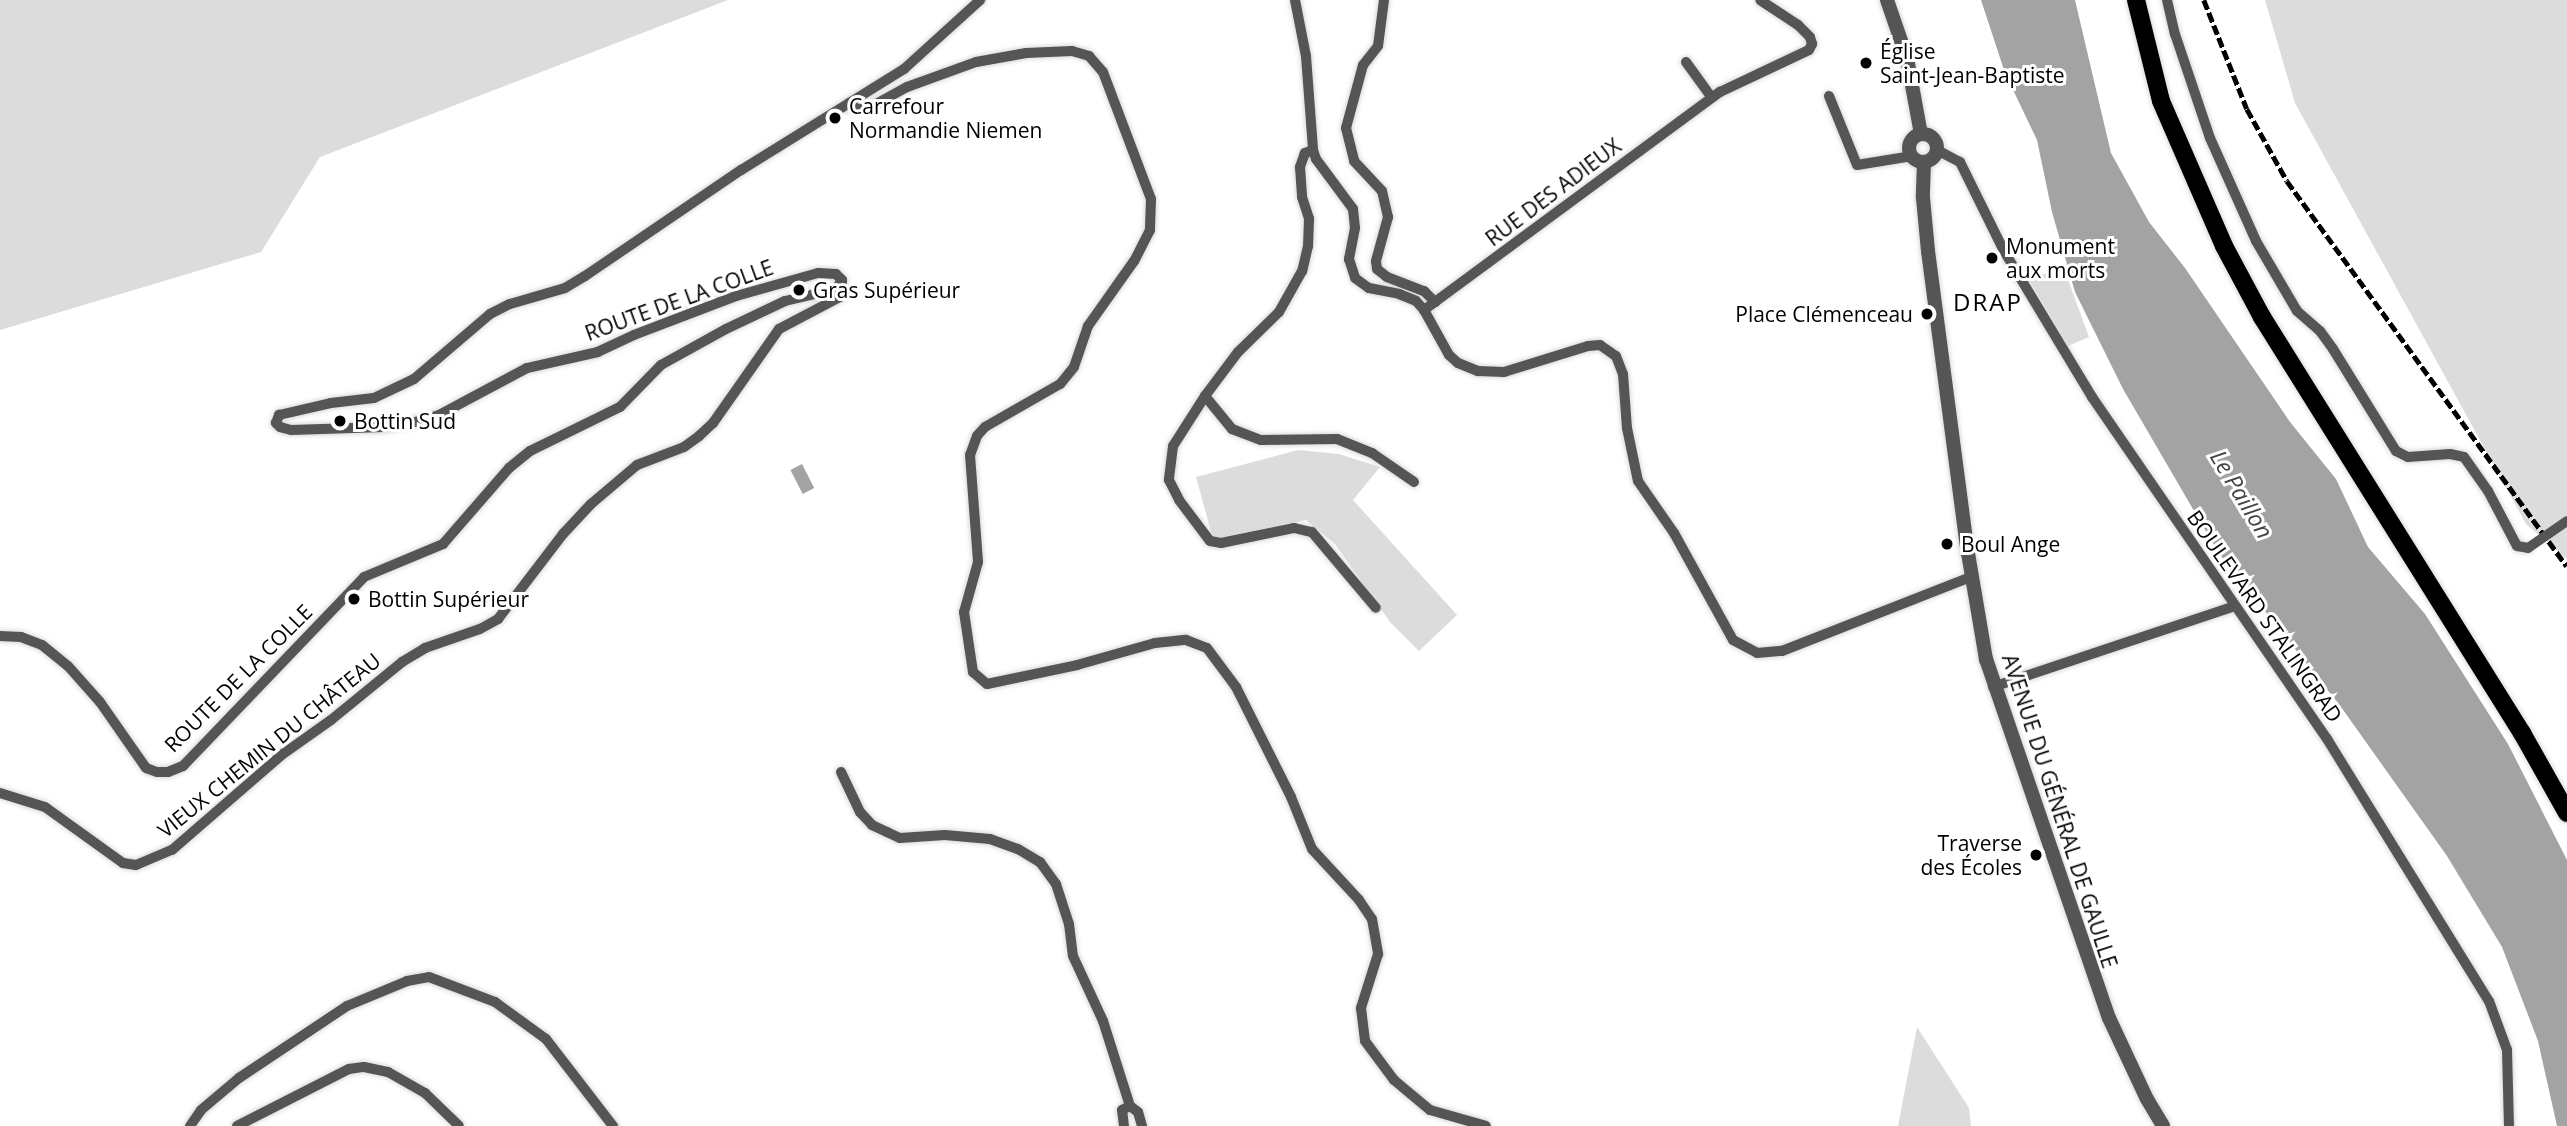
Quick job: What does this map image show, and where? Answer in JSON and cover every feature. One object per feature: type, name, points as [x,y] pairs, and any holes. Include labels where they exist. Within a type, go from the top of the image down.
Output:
[{"type":"main road","points":[[2136,0],[2161,101],[2224,246],[2277,340],[2522,733],[2567,813]]},
{"type":"main road","points":[[2148,0],[2172,101],[2233,243],[2270,312],[2532,730],[2567,791]]},
{"type":"street","points":[[979,0],[904,69],[849,103],[855,109],[869,108],[907,87],[976,62],[1026,53],[1072,51],[1089,56],[1103,72],[1151,199],[1150,230],[1134,261],[1088,326],[1074,367],[1060,384],[985,427],[977,436],[970,455],[978,562],[964,612],[973,672],[987,684],[1077,665],[1155,643],[1186,640],[1207,648],[1236,687],[1291,797],[1312,849],[1359,900],[1372,919],[1378,954],[1361,1008],[1365,1041],[1394,1080],[1430,1111],[1486,1126]]},
{"type":"street","points":[[1295,0],[1306,56],[1313,150],[1322,168],[1353,209],[1354,228],[1349,259],[1355,278],[1369,288],[1409,297],[1424,310],[1449,355],[1458,363],[1478,371],[1504,372],[1588,346],[1600,345],[1616,356],[1623,374],[1627,428],[1638,481],[1674,533],[1733,640],[1744,649],[1769,653],[1782,651],[1971,577]]},
{"type":"street","points":[[1384,0],[1378,46],[1363,65],[1346,128],[1354,161],[1382,191],[1388,217],[1376,261],[1377,270],[1424,291],[1434,302]]},
{"type":"street","name":"RUE DES ADIEUX","points":[[1424,310],[1709,101],[1762,69],[1809,50],[1812,44],[1798,25],[1760,0]]},
{"type":"street","points":[[1887,0],[1900,32],[1921,134]]},
{"type":"street","points":[[2167,0],[2175,34],[2215,149],[2256,241],[2297,311],[2320,331],[2333,349],[2396,451],[2408,457],[2450,454],[2464,457],[2488,491],[2517,546],[2528,548],[2567,521]]},
{"type":"street","points":[[1686,62],[1709,101]]},
{"type":"street","points":[[1829,96],[1857,165],[1933,158],[1937,150],[1934,138],[1921,134]]},
{"type":"street","name":"ROUTE DE LA COLLE","points":[[0,636],[21,637],[42,645],[68,666],[100,702],[146,768],[168,772],[183,766],[364,578],[443,544],[509,468],[530,451],[620,407],[635,395],[662,365],[726,329],[785,301],[825,293],[842,284],[836,274],[818,273],[736,296],[634,335],[598,352],[527,368],[439,415],[421,421],[384,427],[291,430],[280,428],[276,423],[284,411],[374,398],[393,391],[414,379],[490,314],[510,304],[565,288],[849,103]]},
{"type":"street","points":[[1918,159],[1910,143],[1921,134]]},
{"type":"street","points":[[1313,150],[1305,153],[1300,167],[1302,197],[1308,219],[1308,246],[1301,271],[1279,312],[1238,352],[1205,396],[1173,446],[1169,480],[1179,500],[1210,541],[1221,543],[1294,528],[1312,533],[1376,608]]},
{"type":"street","name":"BOULEVARD STALINGRAD","points":[[1937,150],[1960,162],[2004,251],[2092,397],[2326,739],[2489,1001],[2507,1050],[2509,1126]]},
{"type":"street","name":"AVENUE DU GÉNÉRAL DE GAULLE","points":[[1918,159],[1971,577],[1993,687],[2109,1018],[2163,1126]]},
{"type":"street","name":"VIEUX CHEMIN DU CHÂTEAU","points":[[0,793],[45,807],[122,863],[136,865],[172,850],[283,754],[331,720],[402,662],[425,648],[480,629],[498,619],[563,534],[591,504],[637,465],[684,447],[699,436],[713,423],[779,329],[840,297],[842,284]]},
{"type":"street","points":[[1205,396],[1232,429],[1261,440],[1337,439],[1372,453],[1414,482]]},
{"type":"street","points":[[1993,687],[2235,606]]},
{"type":"street","points":[[841,772],[860,813],[872,825],[900,838],[945,835],[990,839],[1018,849],[1040,862],[1056,884],[1069,925],[1073,956],[1103,1021],[1130,1106],[1139,1112],[1142,1126]]},
{"type":"street","points":[[190,1126],[201,1110],[239,1078],[348,1006],[407,981],[429,977],[495,1002],[545,1039],[613,1126]]},
{"type":"street","points":[[237,1126],[349,1069],[364,1067],[388,1072],[425,1093],[459,1126]]},
{"type":"street","points":[[1124,1126],[1122,1110],[1130,1106]]},
{"type":"shaded area","points":[[0,0],[728,0],[320,157],[261,252],[0,330]]},
{"type":"shaded area","points":[[2265,0],[2567,0],[2567,559],[2526,524],[2295,103]]},
{"type":"shaded area","points":[[2063,266],[2089,337],[2068,346],[2029,280]]},
{"type":"shaded area","points":[[1298,450],[1339,454],[1380,467],[1353,500],[1457,615],[1419,651],[1390,622],[1335,544],[1306,520],[1213,539],[1196,477]]},
{"type":"shaded area","points":[[1917,1027],[1969,1108],[1971,1126],[1898,1126]]},
{"type":"water","name":"Le Paillon","points":[[1981,0],[2075,0],[2111,153],[2149,222],[2185,268],[2290,422],[2336,479],[2368,547],[2425,614],[2508,744],[2567,860],[2567,1126],[2557,1126],[2538,1041],[2502,947],[2447,856],[2341,707],[2218,552],[2123,389],[2075,292],[2052,212],[2037,140],[2005,73]]},
{"type":"water","points":[[802,464],[814,488],[803,494],[790,470]]},
{"type":"railway","points":[[2204,0],[2247,109],[2287,181],[2567,566]]},
{"type":"place","name":"Église Saint-Jean-Baptiste","points":[[1866,63]]},
{"type":"place","name":"Carrefour Normandie Niemen","points":[[835,118]]},
{"type":"place","name":"Monument aux morts","points":[[1992,258]]},
{"type":"place","name":"Gras Supérieur","points":[[799,290]]},
{"type":"place","name":"Place Clémenceau","points":[[1927,314]]},
{"type":"place","name":"Bottin Sud","points":[[340,421]]},
{"type":"place","name":"Boul Ange","points":[[1947,544]]},
{"type":"place","name":"Bottin Supérieur","points":[[354,599]]},
{"type":"place","name":"Traverse des Écoles","points":[[2036,855]]},
{"type":"district","name":"DRAP","points":[[1988,302]]}]
